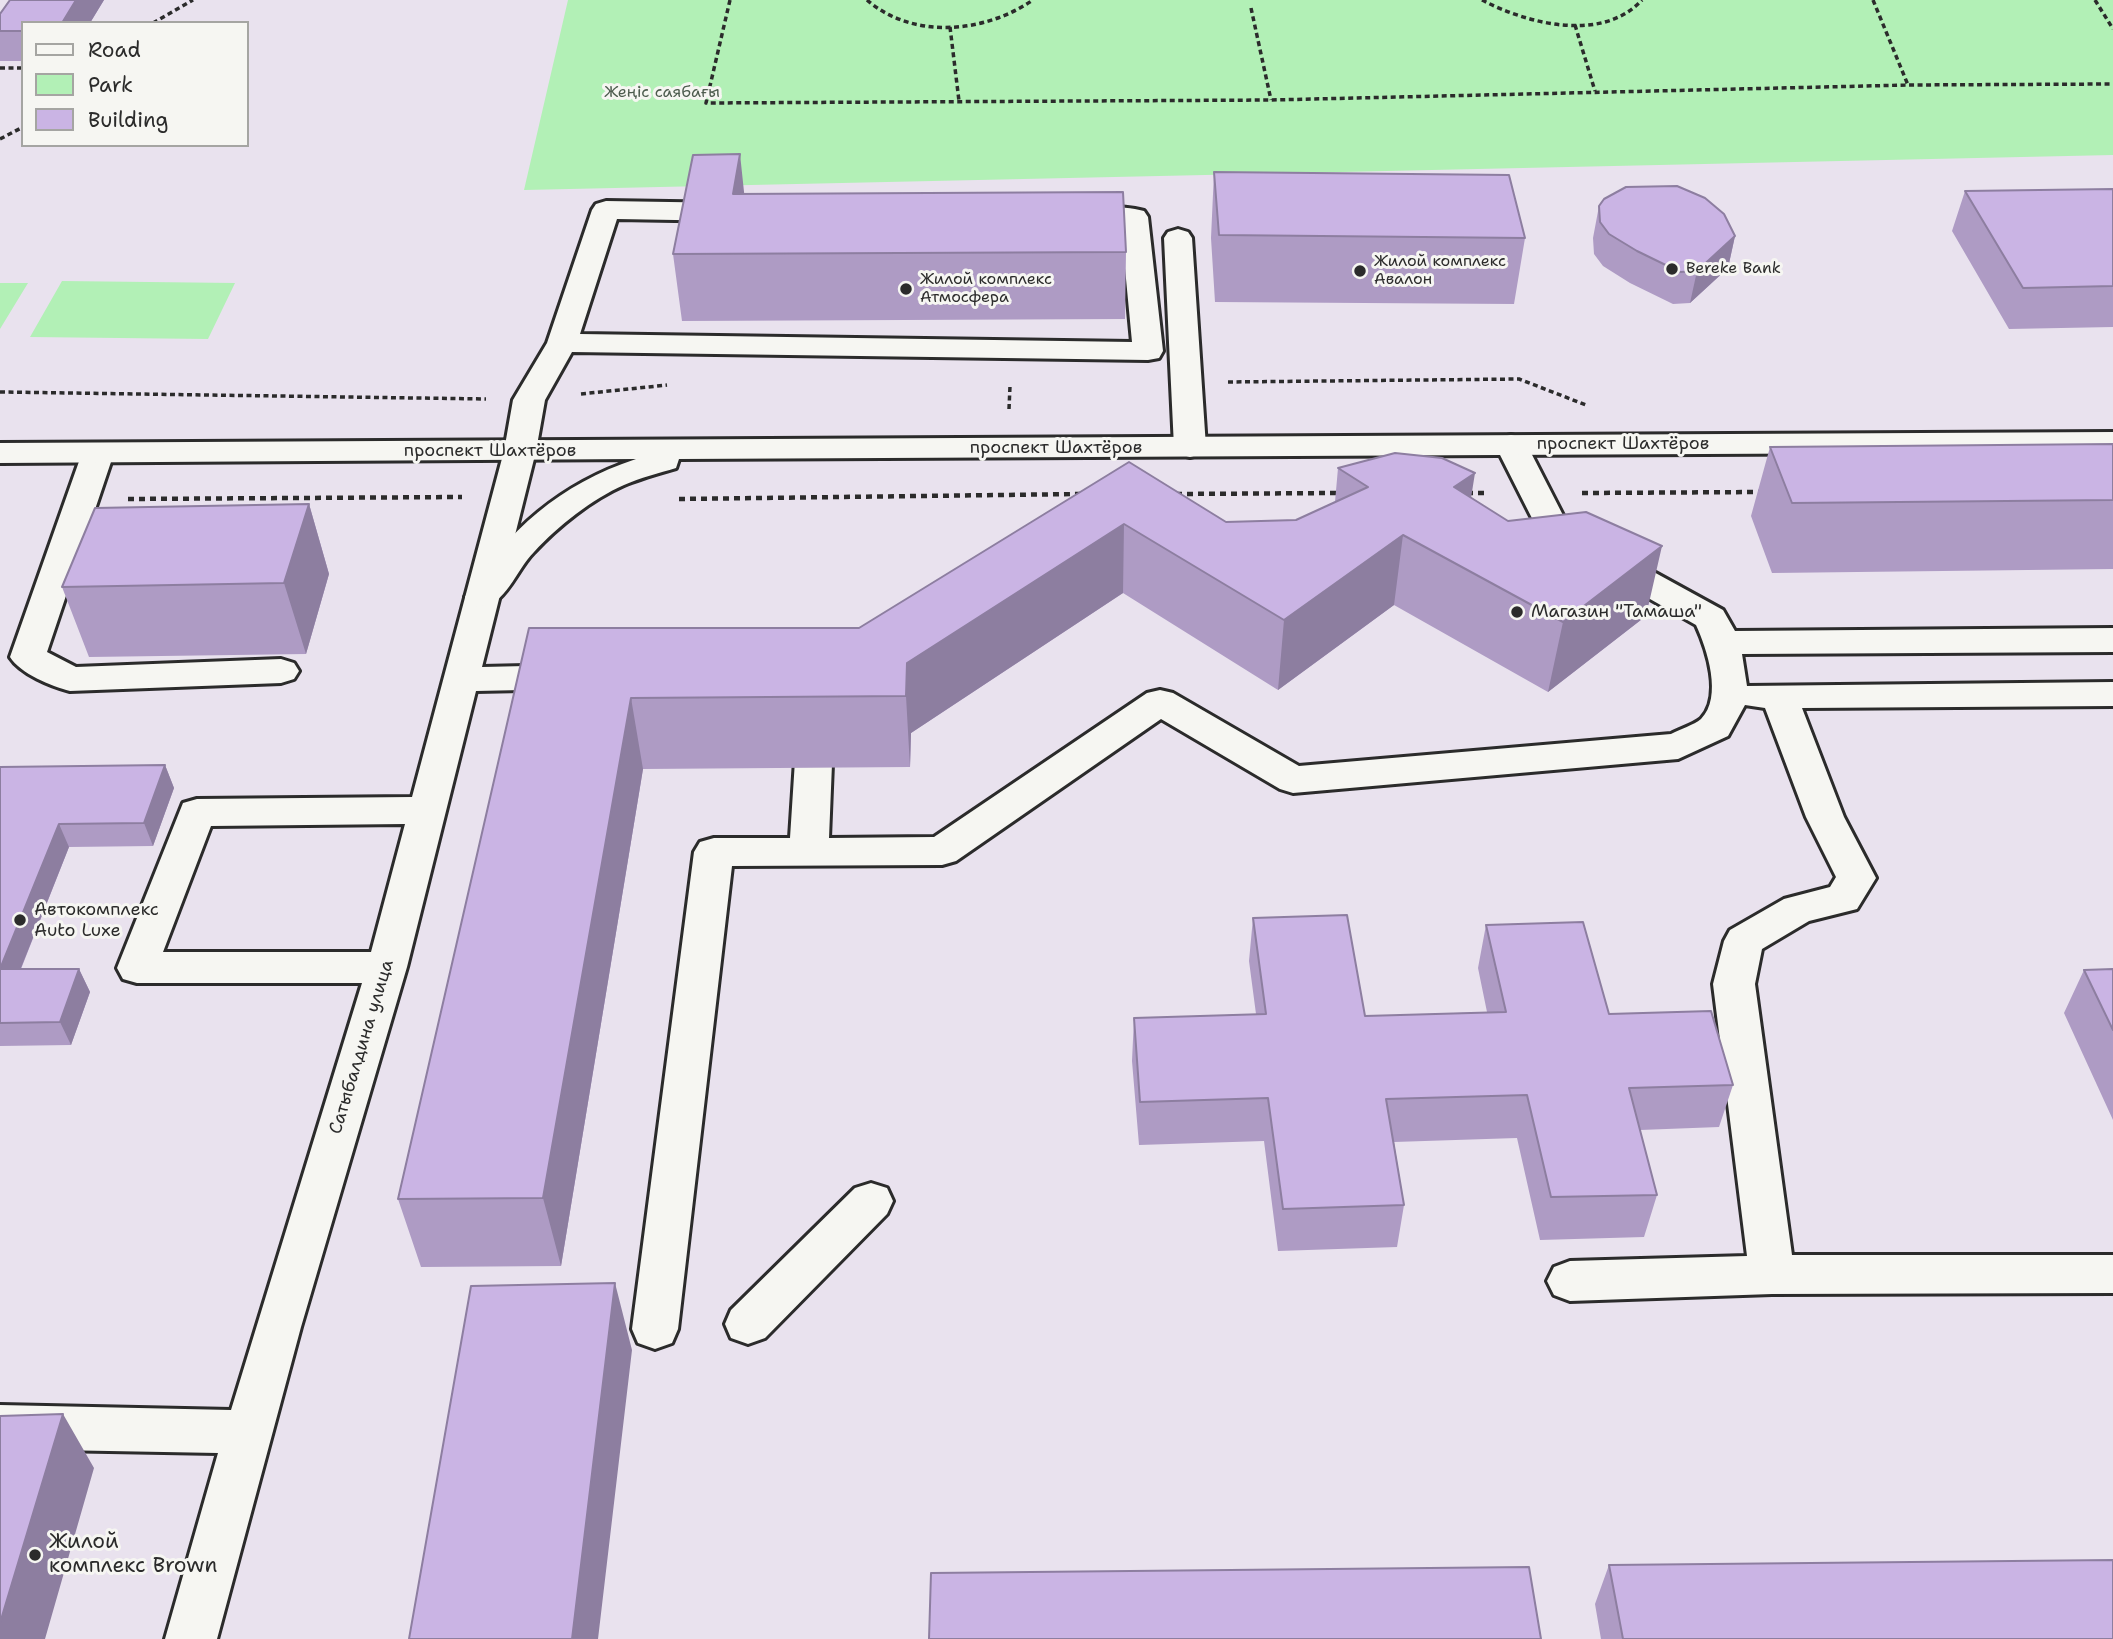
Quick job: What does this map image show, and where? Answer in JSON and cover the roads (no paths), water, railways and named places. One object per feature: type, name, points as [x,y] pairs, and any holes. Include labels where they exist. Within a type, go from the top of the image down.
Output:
[{"type":"main road","points":[[759,212],[606,210],[562,343],[1148,351],[1134,217],[1051,216]]},
{"type":"main road","points":[[1178,238],[1190,447]]},
{"type":"main road","name":"Сатыбалдина улица","points":[[191,1639],[249,1432],[387,967],[520,451],[529,400],[562,343]]},
{"type":"main road","name":"проспект Шахтёров","points":[[0,453],[2113,442]]},
{"type":"main road","points":[[655,1329],[714,852],[942,851],[1160,702],[1293,780],[1678,746],[1715,727],[1731,696],[1722,643],[1711,618],[1554,531],[1511,444]]},
{"type":"main road","points":[[482,597],[522,545],[580,497],[612,478],[673,458],[721,450]]},
{"type":"main road","points":[[98,453],[85,499],[27,657],[70,679],[281,671]]},
{"type":"main road","points":[[1722,643],[2113,640]]},
{"type":"main road","points":[[809,852],[818,675]]},
{"type":"main road","points":[[462,679],[599,677]]},
{"type":"main road","points":[[1731,696],[2113,694]]},
{"type":"main road","points":[[1772,1275],[1734,984],[1744,941],[1798,909],[1843,899],[1856,878],[1825,817],[1779,696]]},
{"type":"main road","points":[[387,967],[137,968],[197,813],[428,810]]},
{"type":"main road","points":[[748,1324],[871,1202]]},
{"type":"main road","points":[[1570,1280],[1772,1275],[2113,1274]]},
{"type":"main road","points":[[0,1427],[249,1432]]},
{"type":"place","name":"Bereke Bank","points":[[1672,269]]},
{"type":"place","name":"Жилой комплекс Авалон","points":[[1360,271]]},
{"type":"place","name":"Жилой комплекс Атмосфера","points":[[906,289]]},
{"type":"place","name":"Магазин \"Тамаша\"","points":[[1517,612]]},
{"type":"place","name":"Автокомплекс Auto Luxe","points":[[20,920]]},
{"type":"place","name":"Жилой комплекс Brown","points":[[35,1555]]},
{"type":"park label","name":"Жеңіс саябағы","points":[[662,93]]}]
